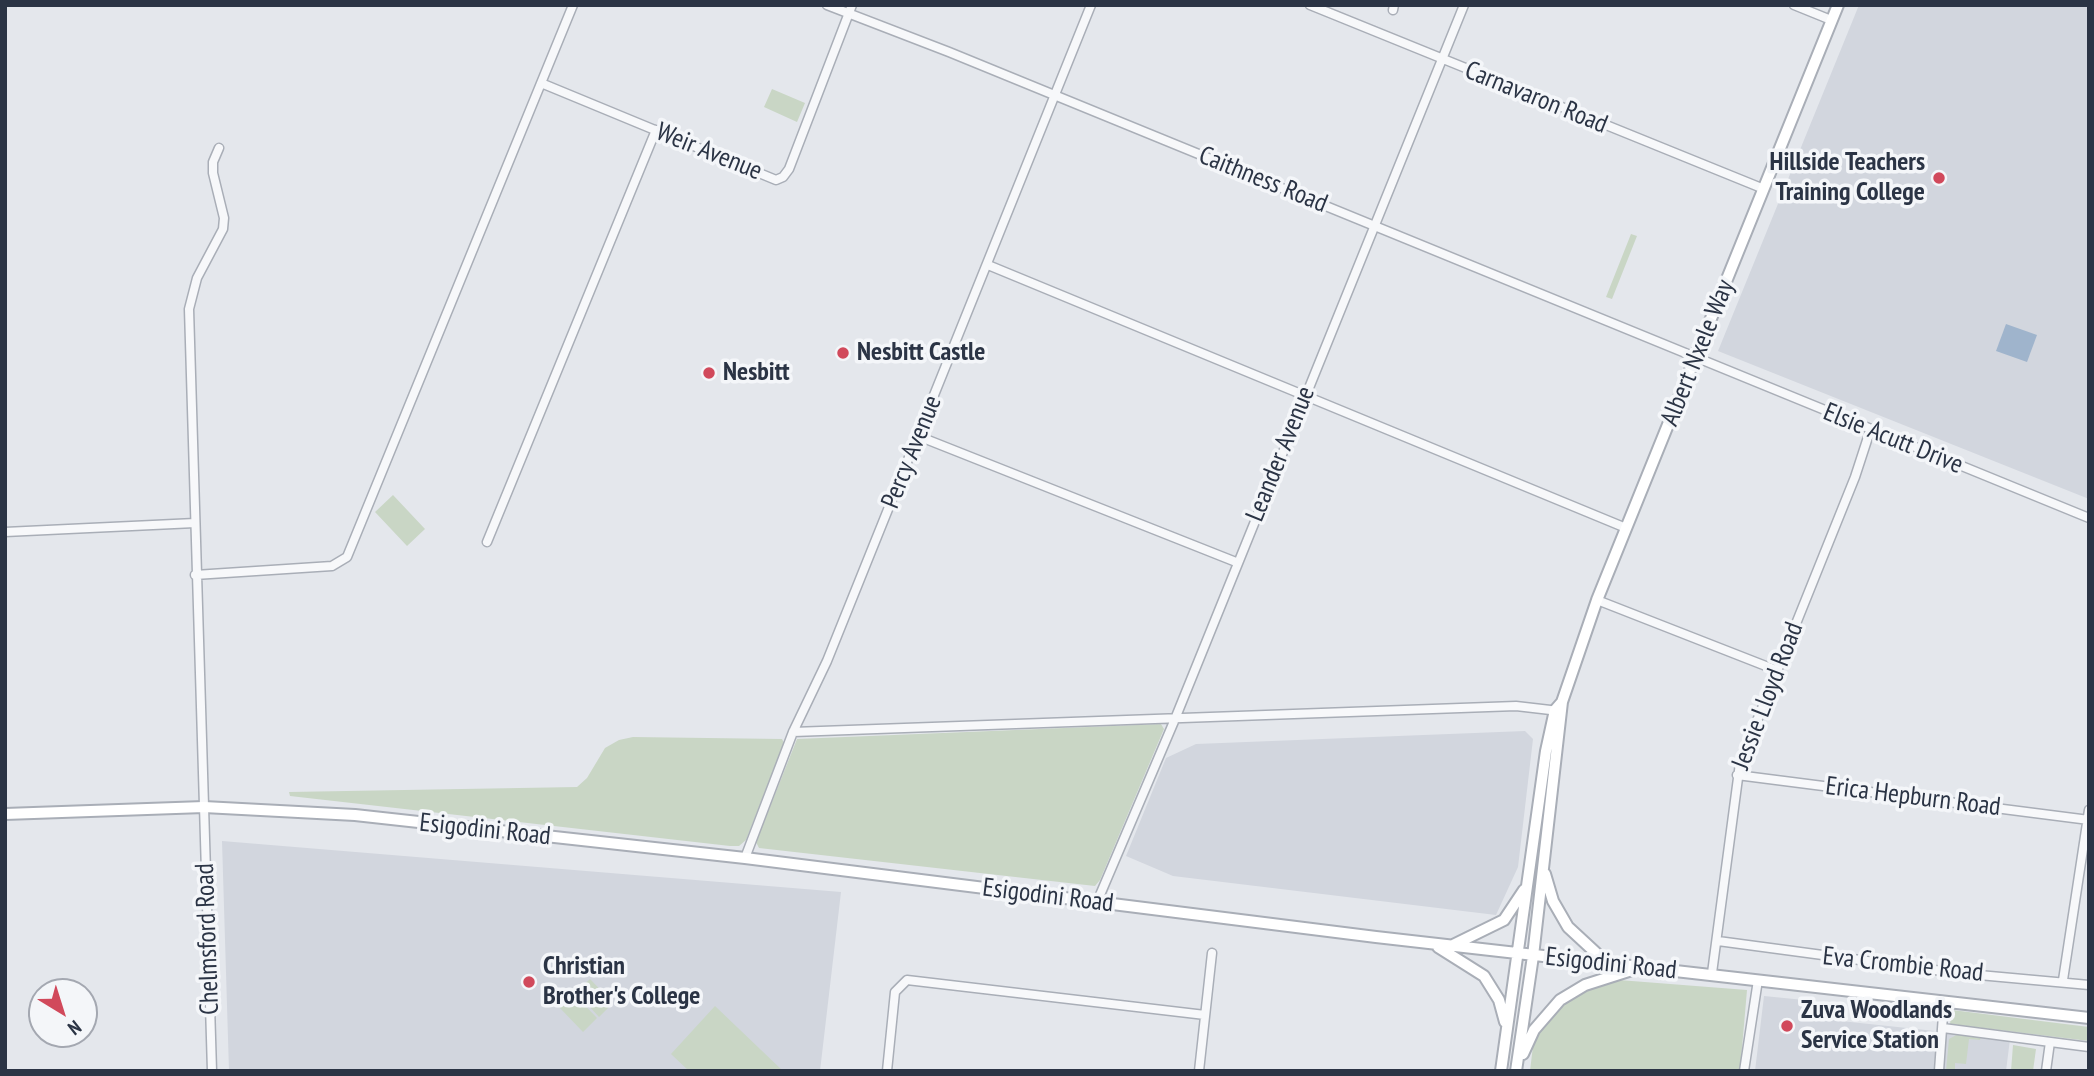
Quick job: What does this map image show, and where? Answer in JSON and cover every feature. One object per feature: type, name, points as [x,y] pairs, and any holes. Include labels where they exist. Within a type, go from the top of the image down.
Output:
[{"type":"main road","name":"Albert Nxele Way","points":[[1501,1071],[1516,954],[1559,708],[1597,600],[1698,358],[1838,5]]},
{"type":"main road","name":"Albert Nxele Way","points":[[1517,1069],[1544,868],[1559,708]]},
{"type":"main road","name":"Esigodini Road","points":[[5,814],[204,807],[355,815],[745,858],[1533,956],[1713,973],[2089,1018]]},
{"type":"main road","points":[[1544,868],[1553,901],[1568,927],[1608,964]]},
{"type":"main road","points":[[1451,946],[1504,920],[1528,884]]},
{"type":"main road","points":[[1432,944],[1484,976],[1499,1000],[1506,1028]]},
{"type":"main road","points":[[1517,1069],[1534,1030],[1560,1000],[1585,985],[1641,967]]},
{"type":"street","points":[[195,575],[332,566],[347,557],[573,5]]},
{"type":"street","name":"Caithness Road","points":[[827,5],[850,10],[1698,358]]},
{"type":"street","name":"Percy Avenue","points":[[745,858],[793,732],[827,661],[989,265],[1091,5]]},
{"type":"street","name":"Carnavaron Road","points":[[1310,5],[1764,189]]},
{"type":"street","name":"Leander Avenue","points":[[1097,902],[1175,719],[1465,5]]},
{"type":"street","points":[[1794,5],[1831,20]]},
{"type":"street","name":"Weir Avenue","points":[[541,83],[776,180],[783,177],[850,10]]},
{"type":"street","points":[[487,542],[656,130]]},
{"type":"street","name":"Chelmsford Road","points":[[212,1071],[189,309],[197,278],[223,229],[224,218],[213,173],[213,162],[219,148]]},
{"type":"street","points":[[989,265],[1626,528]]},
{"type":"street","name":"Elsie Acutt Drive","points":[[1698,358],[2089,518]]},
{"type":"street","name":"Jessie Lloyd Road","points":[[1713,973],[1737,775],[1776,670],[1855,477],[1870,430]]},
{"type":"street","points":[[918,436],[1237,562]]},
{"type":"street","points":[[5,532],[195,523]]},
{"type":"street","points":[[1597,600],[1776,670]]},
{"type":"street","points":[[793,732],[1516,706],[1559,708]]},
{"type":"street","name":"Erica Hepburn Road","points":[[1737,775],[2087,820]]},
{"type":"street","points":[[2063,980],[2089,810]]},
{"type":"street","name":"Eva Crombie Road","points":[[1718,941],[1957,973],[2063,980],[2089,985]]},
{"type":"street","points":[[1199,1071],[1212,953]]},
{"type":"street","points":[[1744,1071],[1758,979]]},
{"type":"street","points":[[887,1071],[895,992],[907,980],[1205,1015]]},
{"type":"street","points":[[1939,1071],[1944,1001]]},
{"type":"street","points":[[1943,1028],[2089,1047]]},
{"type":"street","points":[[2046,1071],[2050,1042]]},
{"type":"shaded area","name":"Hillside Teachers Training College","points":[[1859,5],[2089,5],[2089,499],[1718,351]]},
{"type":"shaded area","points":[[1525,731],[1533,739],[1518,867],[1496,915],[1173,876],[1126,856],[1166,758],[1196,744]]},
{"type":"shaded area","name":"Christian Brother's College","points":[[222,841],[841,892],[820,1071],[229,1071]]},
{"type":"shaded area","points":[[1764,996],[1814,1001],[1813,1018],[2010,1039],[2006,1071],[1755,1071]]},
{"type":"green space","points":[[772,89],[805,103],[797,122],[764,107]]},
{"type":"green space","points":[[1631,234],[1637,236],[1612,299],[1606,297]]},
{"type":"green space","points":[[393,495],[425,529],[407,546],[375,512]]},
{"type":"green space","points":[[1161,724],[1164,729],[1100,880],[1095,886],[759,848],[756,842],[797,739]]},
{"type":"green space","points":[[633,737],[782,739],[784,743],[746,840],[739,846],[730,846],[290,796],[289,792],[577,787],[587,778],[605,748],[619,740]]},
{"type":"green space","points":[[590,979],[613,1003],[599,1017],[576,992]]},
{"type":"green space","points":[[1619,980],[1747,990],[1740,1071],[1530,1071],[1533,1046],[1545,1022],[1565,1003],[1587,990]]},
{"type":"green space","points":[[574,994],[597,1018],[583,1032],[559,1007]]},
{"type":"green space","points":[[715,1006],[783,1071],[689,1071],[671,1054]]},
{"type":"green space","points":[[1952,1010],[2089,1027],[2089,1041],[1950,1024]]},
{"type":"green space","points":[[1958,1034],[1981,1036],[1980,1040],[1969,1039],[1966,1064],[1955,1063],[1955,1069],[1946,1071],[1949,1039]]},
{"type":"green space","points":[[2013,1045],[2036,1049],[2033,1071],[2011,1071]]},
{"type":"water","points":[[2006,324],[2037,335],[2027,362],[1996,351]]},
{"type":"place","name":"Hillside Teachers Training College","points":[[1939,178]]},
{"type":"place","name":"Nesbitt Castle","points":[[843,353]]},
{"type":"place","name":"Nesbitt","points":[[709,373]]},
{"type":"place","name":"Christian Brother's College","points":[[529,982]]},
{"type":"place","name":"Zuva Woodlands Service Station","points":[[1787,1026]]}]
